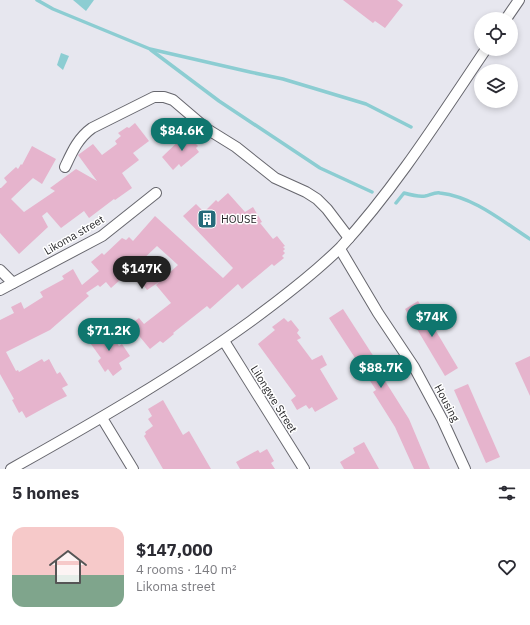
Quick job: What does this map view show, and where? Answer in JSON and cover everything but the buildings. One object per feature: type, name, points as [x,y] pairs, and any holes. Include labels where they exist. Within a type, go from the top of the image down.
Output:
[{"type":"street","points":[[511,12],[519,0]]},
{"type":"street","points":[[11,469],[102,418],[224,341],[287,295],[340,248],[396,181],[481,56]]},
{"type":"street","points":[[64,168],[78,141],[88,131],[154,97],[164,96],[173,100],[207,129],[236,147],[275,178],[306,192],[317,199],[327,209],[349,238]]},
{"type":"street","name":"Likoma street","points":[[0,290],[102,236],[156,193]]},
{"type":"street","name":"Housing","points":[[340,248],[378,313],[414,367],[442,419],[465,469]]},
{"type":"street","points":[[0,270],[13,283]]},
{"type":"street","name":"Lilongwe Street","points":[[224,341],[304,469]]},
{"type":"street","points":[[102,418],[133,469]]},
{"type":"water","points":[[73,0],[94,0],[86,11]]},
{"type":"water","points":[[61,53],[69,56],[63,70],[57,65]]},
{"type":"waterway","points":[[37,0],[53,9],[150,49],[283,79],[366,104],[411,127]]},
{"type":"waterway","points":[[151,50],[219,101],[320,168],[372,192]]},
{"type":"waterway","points":[[396,203],[404,193],[420,196],[434,193],[452,195],[464,199],[487,211],[530,239]]},
{"type":"place","name":"HOUSE","points":[[207,219]]}]
